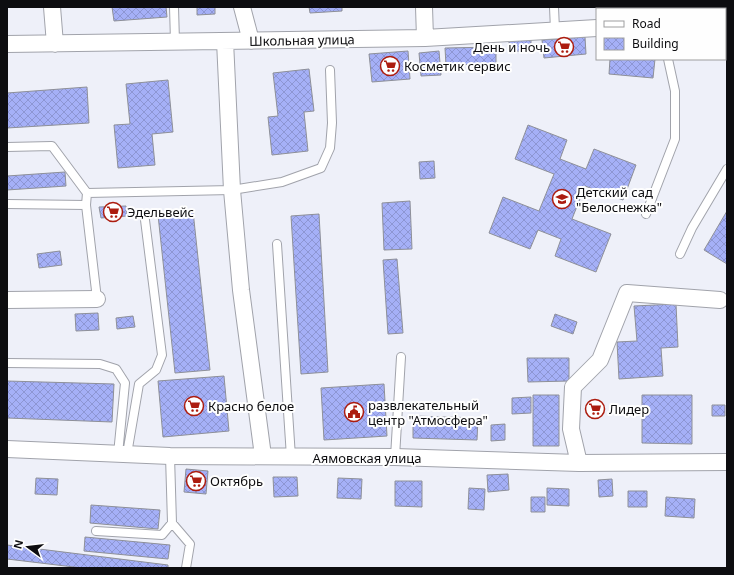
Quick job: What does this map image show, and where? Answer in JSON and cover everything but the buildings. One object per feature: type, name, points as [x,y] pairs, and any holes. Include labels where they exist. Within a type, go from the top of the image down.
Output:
[{"type":"street","points":[[52,7],[55,44]]},
{"type":"street","points":[[242,7],[250,40]]},
{"type":"street","points":[[424,7],[425,38]]},
{"type":"street","name":"Школьная улица","points":[[7,44],[425,38],[596,28]]},
{"type":"street","points":[[225,41],[232,190],[241,290],[263,456]]},
{"type":"street","points":[[579,463],[571,429],[573,387],[600,360],[627,293],[720,300]]},
{"type":"street","points":[[7,300],[97,299]]},
{"type":"street","name":"Аямовская улица","points":[[7,449],[170,456],[395,457],[579,463],[727,462]]},
{"type":"lane","points":[[174,7],[175,42]]},
{"type":"lane","points":[[554,7],[555,30]]},
{"type":"lane","points":[[646,214],[675,139],[675,91],[668,60]]},
{"type":"lane","points":[[88,193],[232,190],[282,182],[321,168],[330,148],[332,123],[330,70]]},
{"type":"lane","points":[[7,147],[52,146],[88,193],[86,205],[97,299]]},
{"type":"lane","points":[[680,254],[692,228],[727,168]]},
{"type":"lane","points":[[7,204],[86,205]]},
{"type":"lane","points":[[122,454],[139,384],[156,370],[162,354],[145,220]]},
{"type":"lane","points":[[278,244],[291,457]]},
{"type":"lane","points":[[395,457],[401,357]]},
{"type":"lane","points":[[7,364],[100,364],[116,369],[125,383],[122,454]]},
{"type":"lane","points":[[170,456],[172,523],[190,544],[186,568]]},
{"type":"lane","points":[[96,531],[162,535],[172,523]]},
{"type":"place","name":"День и ночь","points":[[564,47]]},
{"type":"place","name":"Косметик сервис","points":[[390,66]]},
{"type":"place","name":"Детский сад \"Белоснежка\"","points":[[562,199]]},
{"type":"place","name":"Эдельвейс","points":[[113,212]]},
{"type":"place","name":"Красно белое","points":[[194,406]]},
{"type":"place","name":"Лидер","points":[[595,409]]},
{"type":"place","name":"развлекательный центр \"Атмосфера\"","points":[[354,412]]},
{"type":"place","name":"Октябрь","points":[[196,481]]}]
